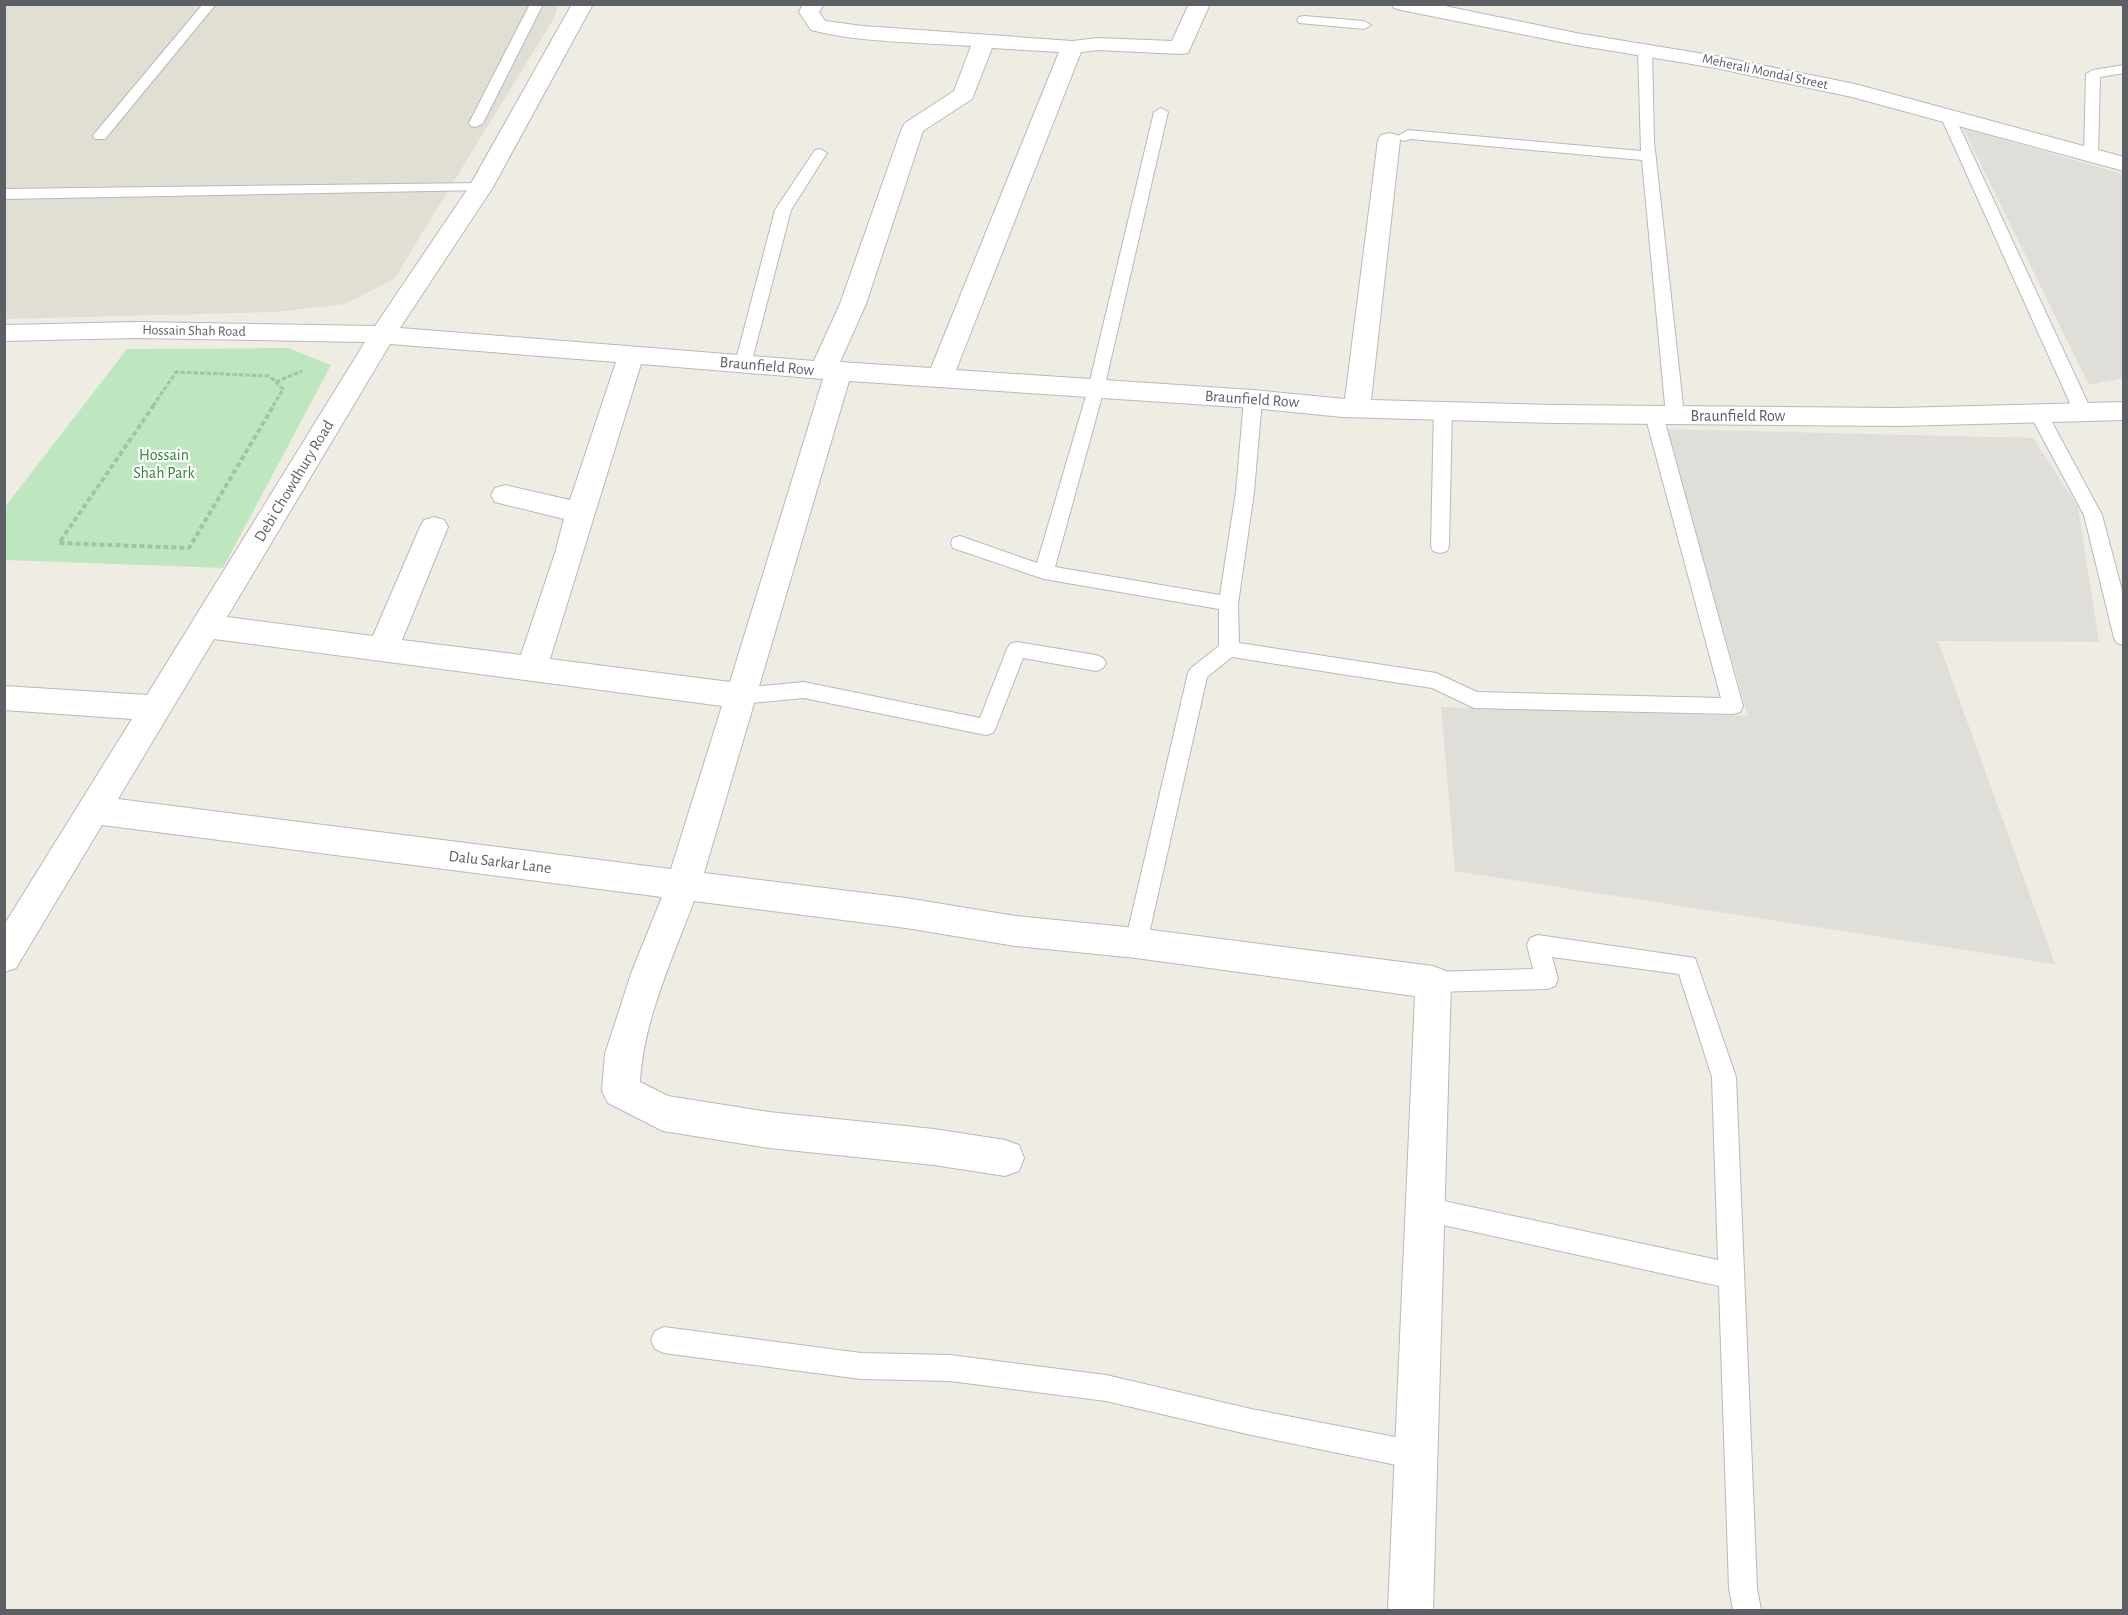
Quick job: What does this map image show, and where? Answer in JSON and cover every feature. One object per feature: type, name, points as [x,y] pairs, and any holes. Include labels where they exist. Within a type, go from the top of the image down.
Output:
[{"type":"street","name":"Debi Chowdhury Road","points":[[4,957],[382,336],[481,187],[583,4]]},
{"type":"street","points":[[814,4],[809,12],[818,26],[863,32],[1071,47],[1098,44],[1180,48],[1200,4]]},
{"type":"street","name":"Meherali Mondal Street","points":[[1401,4],[1855,91],[2124,164]]},
{"type":"street","points":[[984,40],[964,94],[913,128],[831,370],[741,696],[683,886],[650,971],[623,1054],[621,1091],[663,1113],[769,1130],[934,1147],[1005,1158]]},
{"type":"street","points":[[940,378],[1071,47]]},
{"type":"street","points":[[1357,408],[1396,139]]},
{"type":"street","name":"Hossain Shah Road","points":[[4,333],[136,330],[382,336]]},
{"type":"street","name":"Braunfield Row","points":[[382,336],[1357,408],[1555,414],[1898,417],[2124,411]]},
{"type":"street","points":[[532,668],[631,355]]},
{"type":"street","points":[[505,495],[580,512]]},
{"type":"street","points":[[383,649],[434,527]]},
{"type":"street","points":[[206,626],[741,696]]},
{"type":"street","points":[[4,698],[157,708]]},
{"type":"street","name":"Dalu Sarkar Lane","points":[[94,810],[906,913],[1015,932],[1136,943],[1433,982]]},
{"type":"street","points":[[1411,1611],[1433,982]]},
{"type":"lane","points":[[100,136],[210,4]]},
{"type":"lane","points":[[476,123],[537,4]]},
{"type":"lane","points":[[1310,4],[1302,26],[1364,25]]},
{"type":"lane","points":[[1136,943],[1198,673],[1229,649],[1436,681],[1474,700],[1733,706],[1664,415],[1650,156],[1647,141],[1645,49]]},
{"type":"lane","points":[[2091,155],[2093,74],[2124,69]]},
{"type":"lane","points":[[1044,572],[1096,389],[1161,112]]},
{"type":"lane","points":[[1947,116],[2083,412]]},
{"type":"lane","points":[[1396,139],[1408,134],[1650,156]]},
{"type":"lane","points":[[743,364],[783,210],[820,153]]},
{"type":"lane","points":[[4,194],[481,187]]},
{"type":"lane","points":[[1229,649],[1228,604],[1245,492],[1253,399]]},
{"type":"lane","points":[[1440,546],[1443,410]]},
{"type":"lane","points":[[2038,413],[2093,515],[2124,638]]},
{"type":"lane","points":[[960,543],[1044,572],[1228,604]]},
{"type":"lane","points":[[741,696],[804,690],[986,727],[1017,649],[1096,663]]},
{"type":"lane","points":[[1433,982],[1547,979],[1538,945],[1687,965],[1724,1077],[1743,1588],[1746,1611]]},
{"type":"lane","points":[[1425,1209],[1732,1276]]},
{"type":"lane","points":[[664,1340],[861,1366],[950,1368],[1106,1388],[1251,1422],[1416,1455]]},
{"type":"path","points":[[276,382],[308,368]]},
{"type":"path","points":[[176,372],[269,376],[276,382],[283,389],[189,548],[58,543],[176,372]]},
{"type":"shaded area","points":[[4,5],[558,5],[554,18],[394,279],[345,304],[275,312],[5,319]]},
{"type":"shaded area","points":[[1963,128],[2123,174],[2123,378],[2089,385]]},
{"type":"shaded area","points":[[1666,429],[2033,438],[2078,507],[2099,642],[1938,641],[2055,964],[1455,871],[1441,707],[1748,716]]},
{"type":"green space","name":"Hossain Shah Park","points":[[288,348],[331,365],[223,568],[5,560],[5,507],[127,349]]}]
